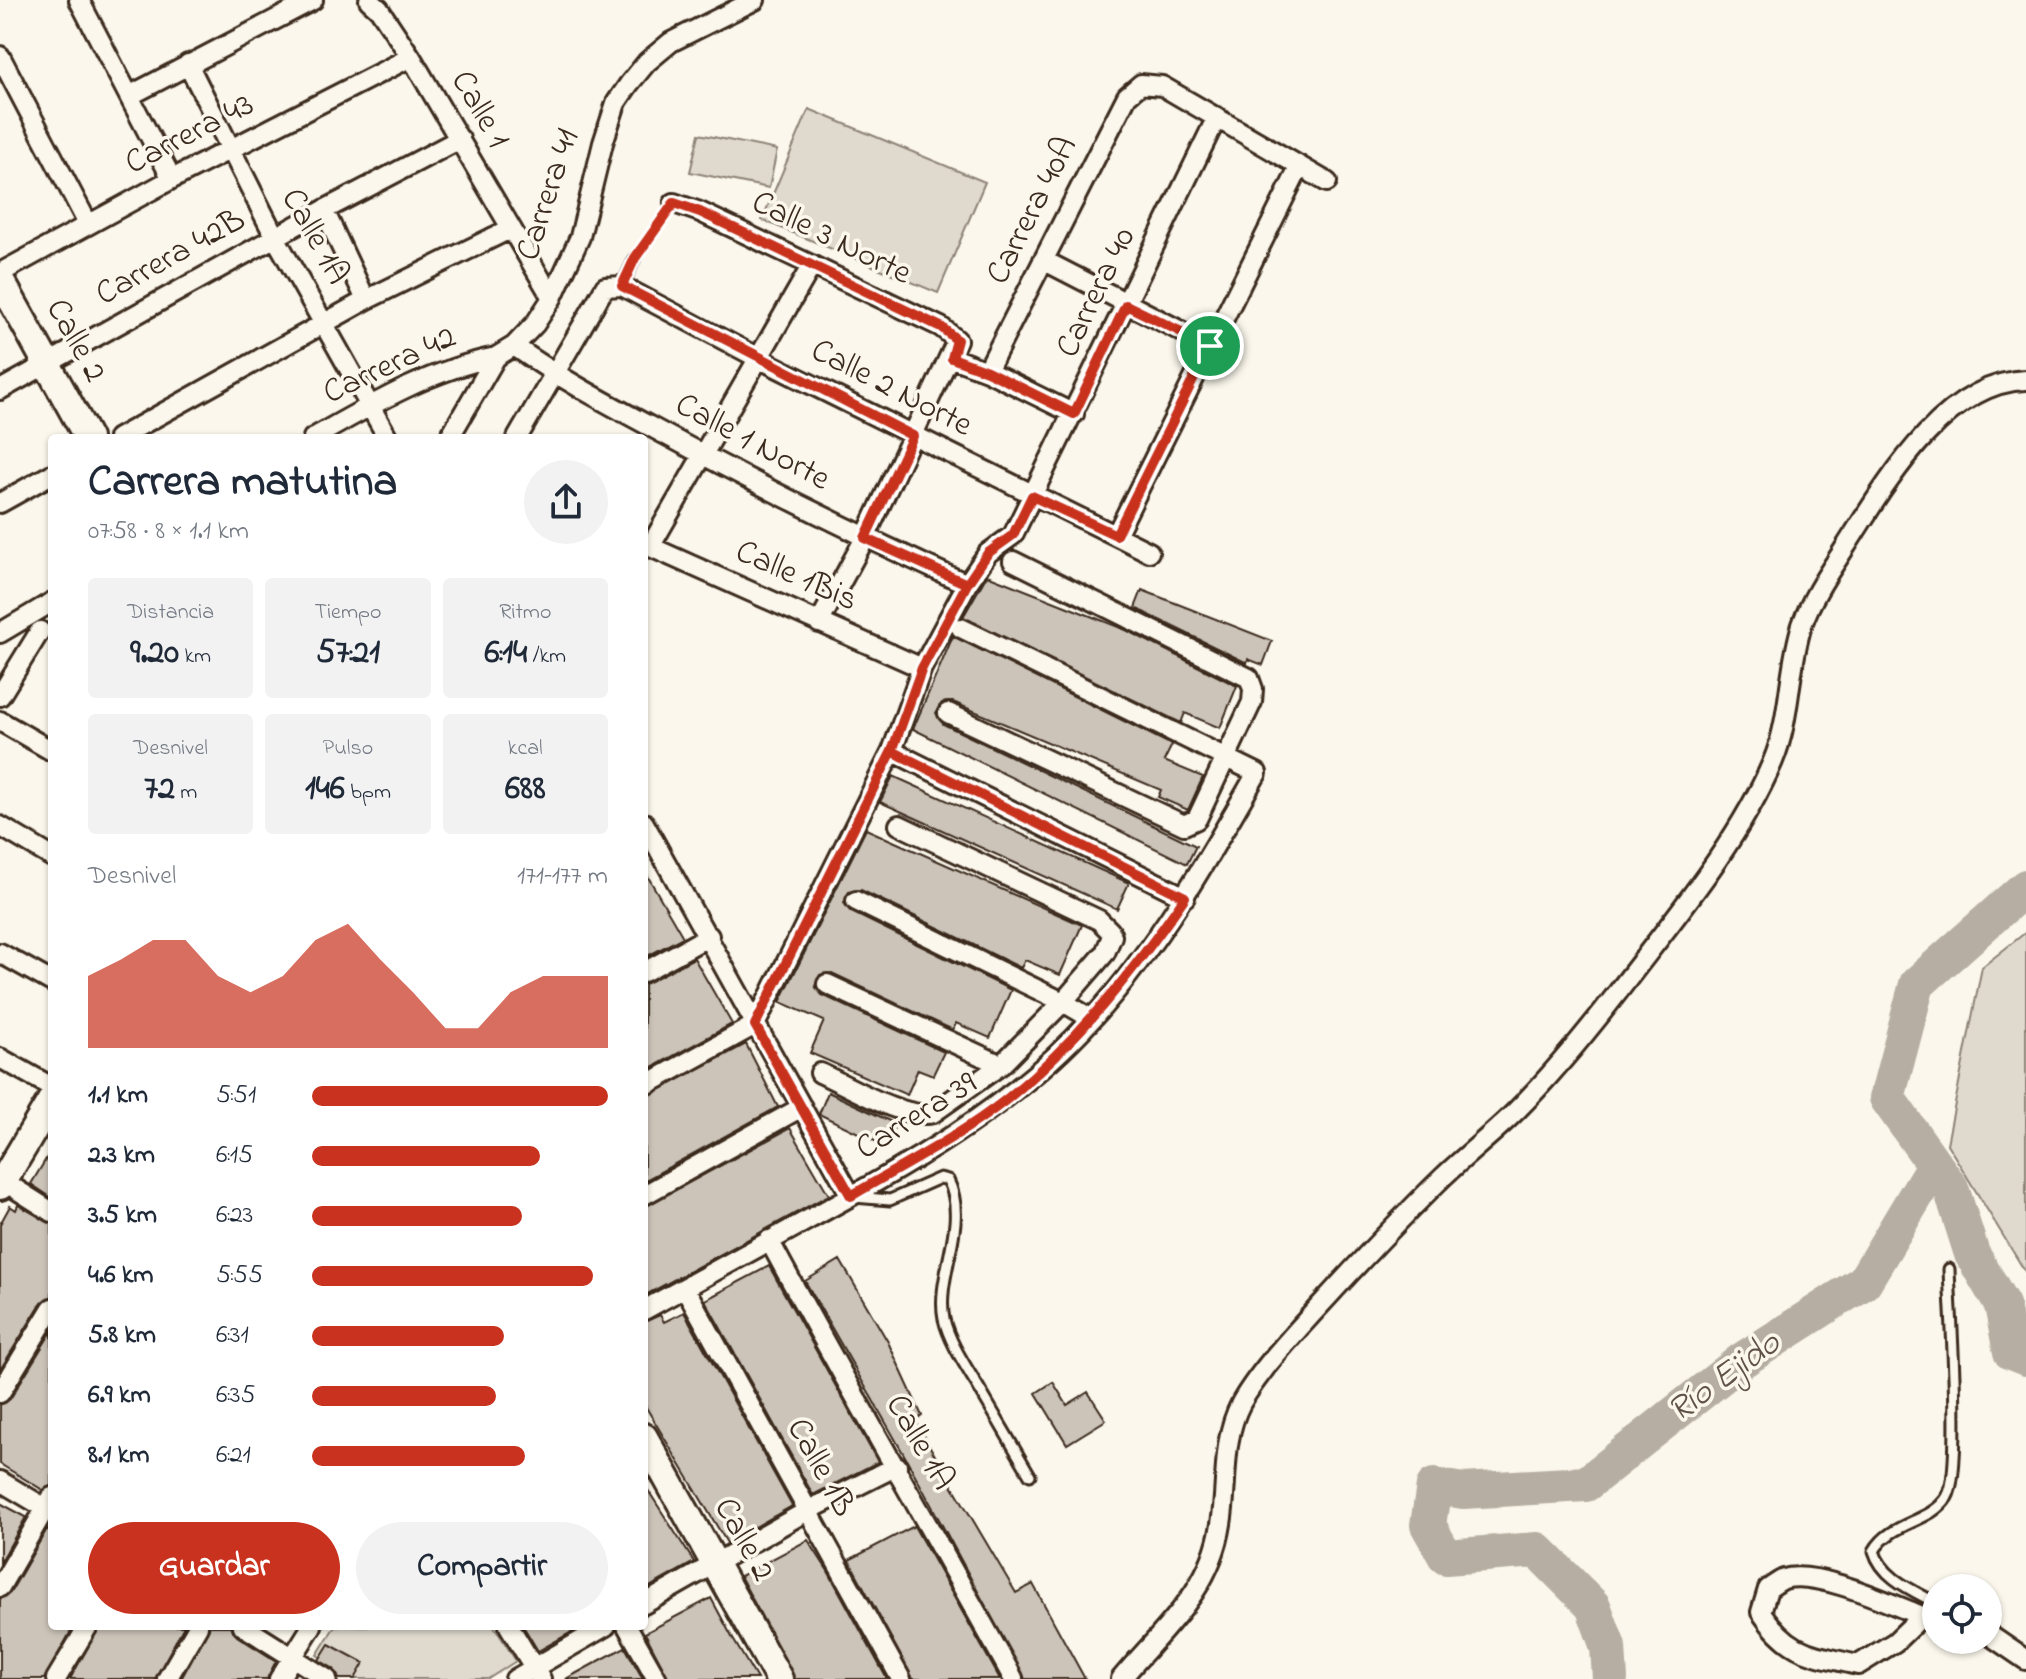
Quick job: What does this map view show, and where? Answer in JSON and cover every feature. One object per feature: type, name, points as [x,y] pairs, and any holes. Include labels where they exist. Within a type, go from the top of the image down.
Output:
[{"type":"street","points":[[131,95],[313,0]]},
{"type":"street","name":"Calle 1","points":[[369,0],[379,9],[411,57],[552,298]]},
{"type":"street","name":"Carrera 41","points":[[451,434],[496,357],[514,346],[535,324],[552,298],[580,237],[616,103],[629,84],[647,62],[671,42],[755,0]]},
{"type":"street","points":[[87,3],[172,179]]},
{"type":"street","points":[[0,56],[88,224]]},
{"type":"street","name":"Carrera 43","points":[[0,276],[172,179],[411,57]]},
{"type":"street","name":"Calle 1A","points":[[188,64],[275,237],[386,434]]},
{"type":"street","name":"Carrera 40A","points":[[987,371],[1127,96],[1141,84],[1162,86],[1217,117]]},
{"type":"street","points":[[1217,117],[1327,182]]},
{"type":"street","name":"Carrera 40","points":[[967,584],[988,553],[1013,535],[1217,117]]},
{"type":"street","name":"Carrera 42B","points":[[0,390],[324,210],[460,139]]},
{"type":"street","points":[[1116,535],[1300,166]]},
{"type":"street","name":"Calle 3 Norte","points":[[674,203],[700,212],[941,327],[954,349],[987,371],[1074,414]]},
{"type":"street","points":[[324,210],[366,300]]},
{"type":"street","points":[[125,434],[366,300],[510,229]]},
{"type":"street","points":[[1043,260],[1210,346]]},
{"type":"street","points":[[648,544],[812,265]]},
{"type":"street","name":"Calle 2","points":[[0,276],[86,434]]},
{"type":"street","points":[[519,434],[553,373],[614,286]]},
{"type":"street","name":"Calle 2 Norte","points":[[614,286],[1149,552]]},
{"type":"street","name":"Calle 1 Norte","points":[[514,346],[553,373],[703,455],[865,538],[967,584]]},
{"type":"street","points":[[819,623],[865,538],[954,349]]},
{"type":"street","name":"Carrera 42","points":[[320,434],[456,365],[496,357]]},
{"type":"street","points":[[1121,1679],[1190,1602],[1210,1567],[1221,1525],[1225,1455],[1241,1404],[1295,1333],[1375,1246],[1442,1178],[1518,1109],[1615,996],[1712,864],[1773,760],[1803,622],[1820,588],[1892,474],[1923,437],[1962,402],[2013,380],[2026,380]]},
{"type":"street","points":[[0,503],[48,476]]},
{"type":"street","name":"Calle 1Bis","points":[[648,546],[922,668]]},
{"type":"street","points":[[948,713],[1184,825],[1197,819],[1252,702],[1253,689],[1249,678],[1013,561]]},
{"type":"street","points":[[648,1084],[755,1025],[892,751],[922,668],[967,584]]},
{"type":"street","points":[[0,633],[48,604]]},
{"type":"street","points":[[0,696],[46,634],[21,619]]},
{"type":"street","points":[[961,628],[1226,758]]},
{"type":"street","points":[[0,721],[48,749]]},
{"type":"street","points":[[892,751],[1185,897]]},
{"type":"street","name":"Carrera 39","points":[[648,1308],[851,1196],[965,1128],[1005,1100],[1092,1019],[1185,897],[1257,773],[1226,758]]},
{"type":"street","points":[[820,1073],[922,1116],[942,1108],[1001,1065],[1063,1002],[1109,946],[1112,936],[1108,927],[899,825]]},
{"type":"street","points":[[0,826],[48,855]]},
{"type":"street","points":[[648,830],[851,1196]]},
{"type":"street","points":[[648,860],[661,852]]},
{"type":"street","points":[[856,901],[1092,1019]]},
{"type":"street","points":[[648,970],[709,936]]},
{"type":"street","points":[[0,953],[48,980]]},
{"type":"street","points":[[827,984],[1001,1065]]},
{"type":"street","points":[[0,1058],[48,1085]]},
{"type":"street","points":[[48,1106],[1,1182],[48,1210]]},
{"type":"street","points":[[648,1193],[802,1107]]},
{"type":"street","name":"Calle 1A","points":[[769,1240],[833,1360],[897,1466],[1013,1678]]},
{"type":"street","name":"Calle 1B","points":[[685,1288],[901,1679]]},
{"type":"street","points":[[0,1393],[48,1315]]},
{"type":"street","name":"Calle 2","points":[[648,1444],[779,1679]]},
{"type":"street","points":[[648,1602],[807,1511],[897,1466]]},
{"type":"street","points":[[0,1481],[48,1505]]},
{"type":"street","points":[[0,1587],[48,1509]]},
{"type":"street","points":[[1785,1579],[1843,1585],[1931,1612],[1895,1642],[1858,1665],[1801,1652],[1776,1633],[1761,1612],[1768,1589],[1785,1579]]},
{"type":"street","points":[[56,1679],[86,1630]]},
{"type":"street","points":[[167,1679],[196,1630]]},
{"type":"street","points":[[250,1630],[327,1679]]},
{"type":"street","points":[[279,1679],[309,1630]]},
{"type":"street","points":[[511,1630],[537,1673]]},
{"type":"street","points":[[515,1679],[537,1673],[600,1630]]},
{"type":"street","points":[[629,1630],[657,1679]]},
{"type":"street","points":[[2002,1644],[2026,1660]]},
{"type":"lane","points":[[614,286],[635,258]]},
{"type":"lane","points":[[851,1196],[890,1200],[940,1178],[948,1180],[953,1189],[954,1245],[942,1301],[945,1322],[962,1359],[1030,1475]]},
{"type":"lane","points":[[1922,1603],[1879,1565],[1874,1551],[1881,1538],[1924,1515],[1948,1497],[1953,1472],[1954,1423],[1949,1269]]},
{"type":"path","points":[[635,258],[674,203]]},
{"type":"shaded area","points":[[809,109],[985,182],[938,293],[762,220]]},
{"type":"shaded area","points":[[699,134],[777,150],[769,188],[690,172]]},
{"type":"shaded area","points":[[2026,932],[2026,1273],[1947,1144],[1982,967]]},
{"type":"shaded area","points":[[333,1630],[497,1630],[516,1661],[488,1679],[356,1679],[317,1655]]},
{"type":"building","points":[[987,575],[1126,630],[1237,686],[1220,728],[1185,713],[1181,723],[963,617]]},
{"type":"building","points":[[1142,590],[1272,641],[1263,665],[1248,659],[1247,663],[1135,608]]},
{"type":"building","points":[[953,636],[1172,745],[1164,761],[1203,777],[1188,810],[1158,797],[1161,790],[953,702],[942,703],[936,713],[943,724],[1196,846],[1187,864],[913,729]]},
{"type":"building","points":[[893,776],[1129,883],[1117,909],[880,802]]},
{"type":"building","points":[[866,829],[1082,925],[1060,975],[1025,960],[1021,968],[861,890],[849,892],[844,903],[851,912],[1011,990],[990,1038],[956,1023],[953,1030],[832,973],[820,975],[815,986],[822,995],[944,1052],[933,1075],[918,1069],[907,1095],[810,1053],[824,1021],[780,1002]]},
{"type":"building","points":[[648,877],[683,937],[648,956]]},
{"type":"building","points":[[694,958],[732,1024],[648,1070],[648,982]]},
{"type":"building","points":[[746,1044],[778,1107],[648,1179],[648,1096]]},
{"type":"building","points":[[828,1092],[896,1124],[885,1146],[819,1114]]},
{"type":"building","points":[[790,1128],[829,1195],[648,1294],[648,1205]]},
{"type":"building","points":[[48,1156],[48,1195],[31,1184]]},
{"type":"building","points":[[18,1205],[48,1222],[48,1298],[42,1302],[0,1370],[0,1224],[10,1206],[16,1210]]},
{"type":"building","points":[[840,1260],[888,1342],[922,1416],[915,1421],[951,1483],[1016,1593],[1033,1584],[1085,1679],[1025,1679],[907,1460],[805,1281]]},
{"type":"building","points":[[769,1266],[878,1462],[813,1495],[705,1300]]},
{"type":"building","points":[[684,1312],[792,1506],[727,1543],[648,1411],[648,1320],[660,1315],[664,1322]]},
{"type":"building","points":[[48,1337],[48,1487],[43,1490],[0,1464],[0,1405],[10,1399]]},
{"type":"building","points":[[1053,1382],[1067,1405],[1088,1392],[1106,1420],[1067,1444],[1036,1393]]},
{"type":"building","points":[[648,1490],[694,1562],[648,1588]]},
{"type":"building","points":[[0,1503],[26,1517],[0,1563]]},
{"type":"building","points":[[914,1526],[1000,1679],[913,1679],[849,1560]]},
{"type":"building","points":[[47,1529],[48,1630],[72,1630],[44,1679],[0,1679],[0,1599],[10,1593]]},
{"type":"building","points":[[808,1540],[887,1679],[795,1679],[740,1576]]},
{"type":"building","points":[[711,1598],[757,1679],[669,1679],[645,1633]]},
{"type":"building","points":[[98,1630],[182,1630],[155,1679],[70,1679]]},
{"type":"building","points":[[208,1630],[233,1630],[237,1636],[276,1661],[267,1679],[181,1679]]},
{"type":"building","points":[[525,1630],[575,1630],[538,1651]]},
{"type":"building","points":[[329,1644],[364,1663],[355,1679],[339,1679],[334,1669],[319,1660]]},
{"type":"building","points":[[625,1647],[643,1679],[566,1679],[597,1662]]},
{"type":"waterway","name":"Río Ejido","points":[[2026,887],[1917,984],[1887,1098],[1951,1188],[1972,1254],[2002,1305],[2011,1352],[2026,1358]]},
{"type":"waterway","name":"Río Ejido","points":[[1610,1679],[1608,1647],[1593,1606],[1537,1550],[1446,1557],[1428,1525],[1434,1486],[1463,1491],[1586,1484],[1741,1361],[1864,1282],[1933,1167]]},
{"type":"route","points":[[1210,346],[1116,535],[1032,496],[1013,535],[988,553],[967,584],[922,668],[892,751],[1185,897],[1092,1019],[1036,1074],[974,1122],[851,1196],[755,1025],[892,751],[922,668],[967,584],[865,538],[913,436],[622,286],[635,258],[674,203],[700,212],[941,327],[957,340],[952,358],[987,371],[1074,414],[1126,305],[1210,346]]}]
